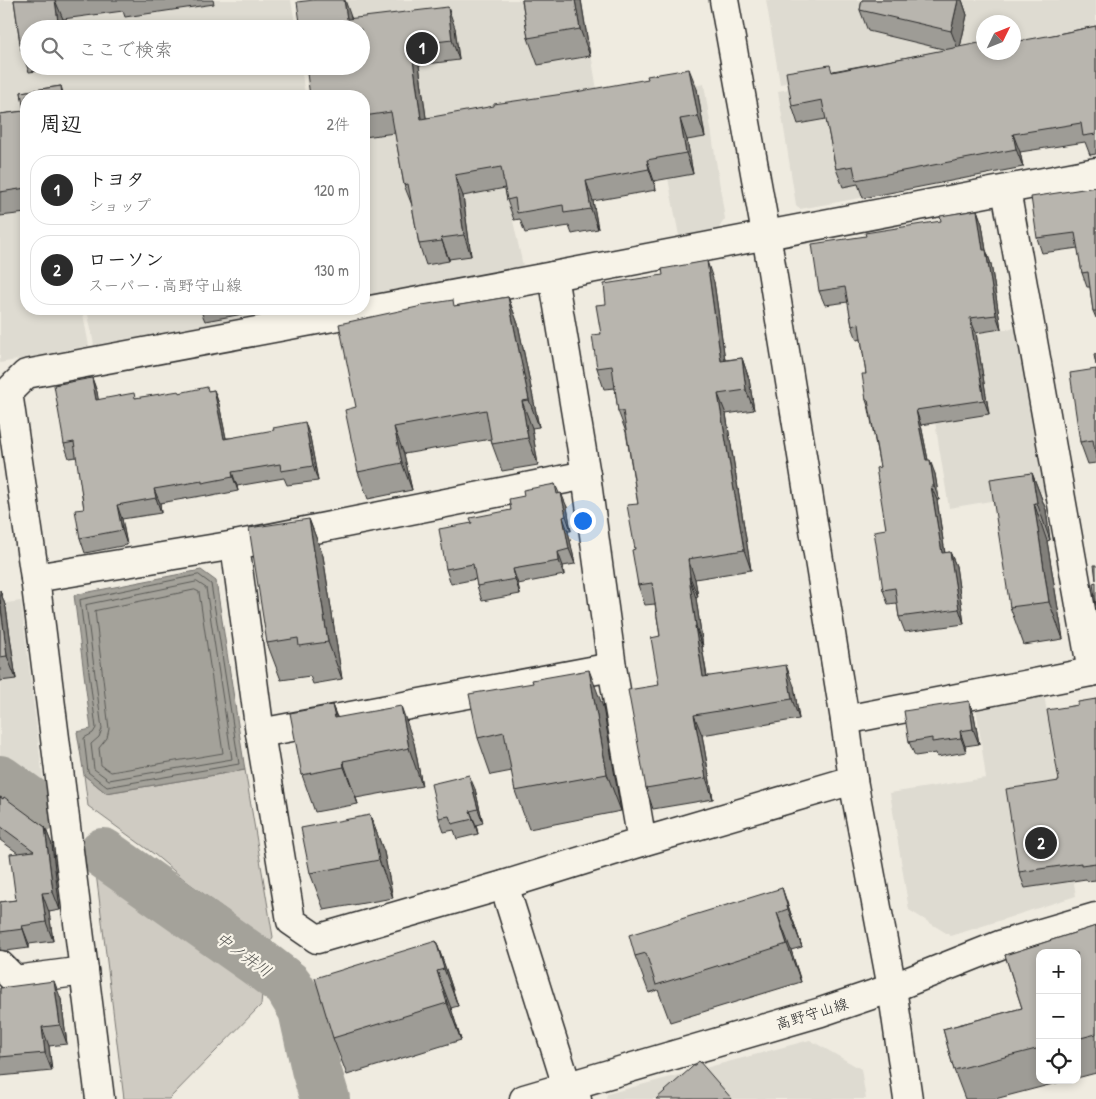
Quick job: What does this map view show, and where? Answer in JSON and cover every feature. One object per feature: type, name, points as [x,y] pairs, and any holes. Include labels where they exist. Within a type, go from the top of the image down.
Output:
[{"type":"street","points":[[724,0],[766,234],[845,720],[853,780],[892,988],[908,1099]]},
{"type":"street","points":[[370,310],[1096,172]]},
{"type":"street","points":[[845,720],[1094,672],[1006,190]]},
{"type":"street","points":[[553,276],[586,475],[612,667],[642,842]]},
{"type":"street","points":[[100,1099],[35,578],[8,392],[26,374],[343,315]]},
{"type":"street","points":[[35,578],[234,546],[586,475]]},
{"type":"street","points":[[234,546],[260,733],[290,921],[317,938],[504,886],[642,842],[853,780]]},
{"type":"street","points":[[260,733],[612,667]]},
{"type":"street","points":[[504,886],[572,1092]]},
{"type":"street","name":"高野守山線","points":[[524,1099],[572,1092],[892,988],[1000,945],[1096,917]]},
{"type":"street","points":[[0,966],[15,980],[84,971]]},
{"type":"shaded area","points":[[0,0],[291,0],[294,20],[20,20],[20,75],[302,75],[304,90],[20,90],[20,315],[83,315],[89,346],[0,363]]},
{"type":"shaded area","points":[[300,0],[582,0],[599,102],[492,125],[523,266],[370,294],[370,90],[363,90],[362,75],[370,75],[370,20],[303,20]]},
{"type":"shaded area","points":[[766,0],[1096,0],[1096,32],[1021,48],[1021,15],[976,15],[976,53],[780,84]]},
{"type":"shaded area","points":[[976,60],[1005,60],[1024,168],[800,209],[796,205],[778,91],[837,80]]},
{"type":"shaded area","points":[[704,84],[725,219],[718,229],[679,236],[652,94]]},
{"type":"shaded area","points":[[88,315],[259,315],[94,345]]},
{"type":"shaded area","points":[[1019,327],[1045,492],[949,508],[922,342]]},
{"type":"shaded area","points":[[21,601],[44,788],[0,758],[0,604]]},
{"type":"shaded area","points":[[1044,694],[1076,896],[951,936],[909,910],[890,793],[986,778],[976,706]]},
{"type":"shaded area","points":[[245,770],[273,937],[270,942],[88,806],[84,775],[106,793]]},
{"type":"shaded area","points":[[95,865],[263,981],[261,1005],[169,1099],[124,1099]]},
{"type":"shaded area","points":[[810,1040],[861,1069],[866,1099],[606,1099],[607,1094]]},
{"type":"water","points":[[201,570],[216,581],[245,770],[106,793],[84,775],[77,732],[91,729],[74,595]]},
{"type":"building","points":[[14,0],[55,0],[58,20],[20,20],[20,43]]},
{"type":"building","points":[[344,0],[347,19],[448,7],[452,40],[411,45],[421,119],[494,106],[494,104],[648,79],[647,76],[689,69],[698,116],[680,119],[686,153],[647,160],[649,169],[586,181],[591,209],[564,213],[563,205],[517,213],[515,198],[507,200],[501,167],[455,175],[464,235],[441,238],[442,241],[419,244],[408,184],[404,185],[391,112],[370,115],[370,90],[309,90],[307,75],[370,75],[370,20],[300,20],[297,2]]},
{"type":"building","points":[[522,0],[575,0],[580,29],[528,38]]},
{"type":"building","points":[[862,0],[958,0],[951,31],[860,10]]},
{"type":"building","points":[[1096,26],[1096,134],[1083,136],[1081,123],[1013,134],[1016,149],[856,180],[853,166],[836,169],[822,100],[792,106],[786,72],[830,65],[832,72],[976,44],[976,60],[1021,60],[1021,41]]},
{"type":"building","points":[[61,86],[61,90],[34,90]]},
{"type":"building","points":[[20,112],[20,189],[0,192],[0,114]]},
{"type":"building","points":[[1096,187],[1096,311],[1093,311],[1088,272],[1082,273],[1075,233],[1037,238],[1031,197]]},
{"type":"building","points":[[977,210],[983,250],[986,250],[996,315],[970,318],[984,400],[916,410],[926,460],[930,460],[934,486],[931,486],[942,553],[950,552],[959,609],[899,617],[895,588],[883,590],[874,531],[886,529],[876,468],[880,467],[862,374],[866,374],[859,324],[852,326],[845,287],[819,291],[812,244],[866,236],[865,233],[941,221],[940,216]]},
{"type":"building","points":[[707,261],[721,361],[742,358],[746,390],[718,394],[744,550],[688,559],[695,626],[703,677],[786,665],[792,699],[694,715],[706,778],[646,788],[628,690],[659,685],[651,638],[660,636],[652,583],[638,585],[632,550],[635,549],[627,505],[638,504],[623,411],[618,411],[612,366],[597,368],[592,335],[601,334],[596,305],[606,304],[604,284],[663,275],[662,269]]},
{"type":"building","points":[[508,297],[529,400],[522,401],[528,438],[492,444],[486,410],[394,427],[402,463],[358,472],[345,410],[356,407],[339,324],[453,300],[454,306]]},
{"type":"building","points":[[1096,369],[1096,459],[1093,440],[1080,442],[1070,373]]},
{"type":"building","points":[[92,378],[96,400],[134,393],[135,398],[179,391],[179,393],[207,387],[208,391],[214,390],[224,439],[305,422],[313,466],[281,471],[280,464],[232,472],[233,477],[154,489],[156,498],[117,505],[122,530],[80,538],[75,510],[84,509],[74,442],[64,444],[54,385]]},
{"type":"building","points":[[1032,473],[1037,503],[1034,503],[1049,602],[1010,607],[990,479]]},
{"type":"building","points":[[555,484],[557,494],[561,493],[566,516],[563,517],[569,549],[558,552],[559,561],[513,569],[515,579],[477,586],[473,564],[446,569],[439,529],[472,523],[470,518],[511,510],[509,499],[524,496],[523,490]]},
{"type":"building","points":[[309,519],[328,642],[299,646],[298,638],[267,643],[249,528]]},
{"type":"building","points":[[1096,582],[1096,606],[1093,583]]},
{"type":"building","points":[[0,600],[7,656],[0,657]]},
{"type":"building","points":[[589,670],[607,774],[515,791],[504,732],[478,738],[469,694],[533,683],[532,680]]},
{"type":"building","points":[[1096,699],[1096,863],[1081,865],[1081,863],[1019,872],[1006,789],[1059,781],[1047,710],[1078,705],[1078,702]]},
{"type":"building","points":[[969,701],[973,729],[960,731],[961,738],[932,742],[932,738],[909,742],[904,711]]},
{"type":"building","points":[[332,705],[335,718],[401,706],[409,748],[343,761],[344,767],[302,775],[290,713]]},
{"type":"building","points":[[469,775],[478,809],[470,811],[473,819],[452,824],[449,816],[439,818],[431,784]]},
{"type":"building","points":[[0,797],[3,799],[4,797],[45,827],[53,892],[42,893],[46,922],[22,926],[23,929],[0,932],[0,902],[16,900],[10,854],[34,851],[0,826]]},
{"type":"building","points":[[370,815],[379,860],[310,873],[301,828]]},
{"type":"building","points":[[782,888],[788,909],[777,913],[787,944],[656,985],[646,953],[635,956],[629,935]]},
{"type":"building","points":[[1096,926],[1096,1034],[1081,1038],[1081,949],[1036,949],[1036,1049],[954,1070],[943,1029],[1022,1008],[1005,955]]},
{"type":"building","points":[[436,941],[444,969],[437,971],[447,1003],[333,1038],[315,978]]},
{"type":"building","points":[[54,981],[60,1025],[42,1027],[45,1053],[0,1057],[0,988]]},
{"type":"building","points":[[699,1061],[732,1099],[656,1099]]},
{"type":"waterway","name":"中ノ井川","points":[[0,780],[39,808]]},
{"type":"waterway","name":"中ノ井川","points":[[103,853],[288,985],[303,1010],[316,1069],[325,1099]]},
{"type":"place","name":"トヨタ","points":[[422,48]]},
{"type":"place","name":"ローソン","points":[[1041,843]]}]
